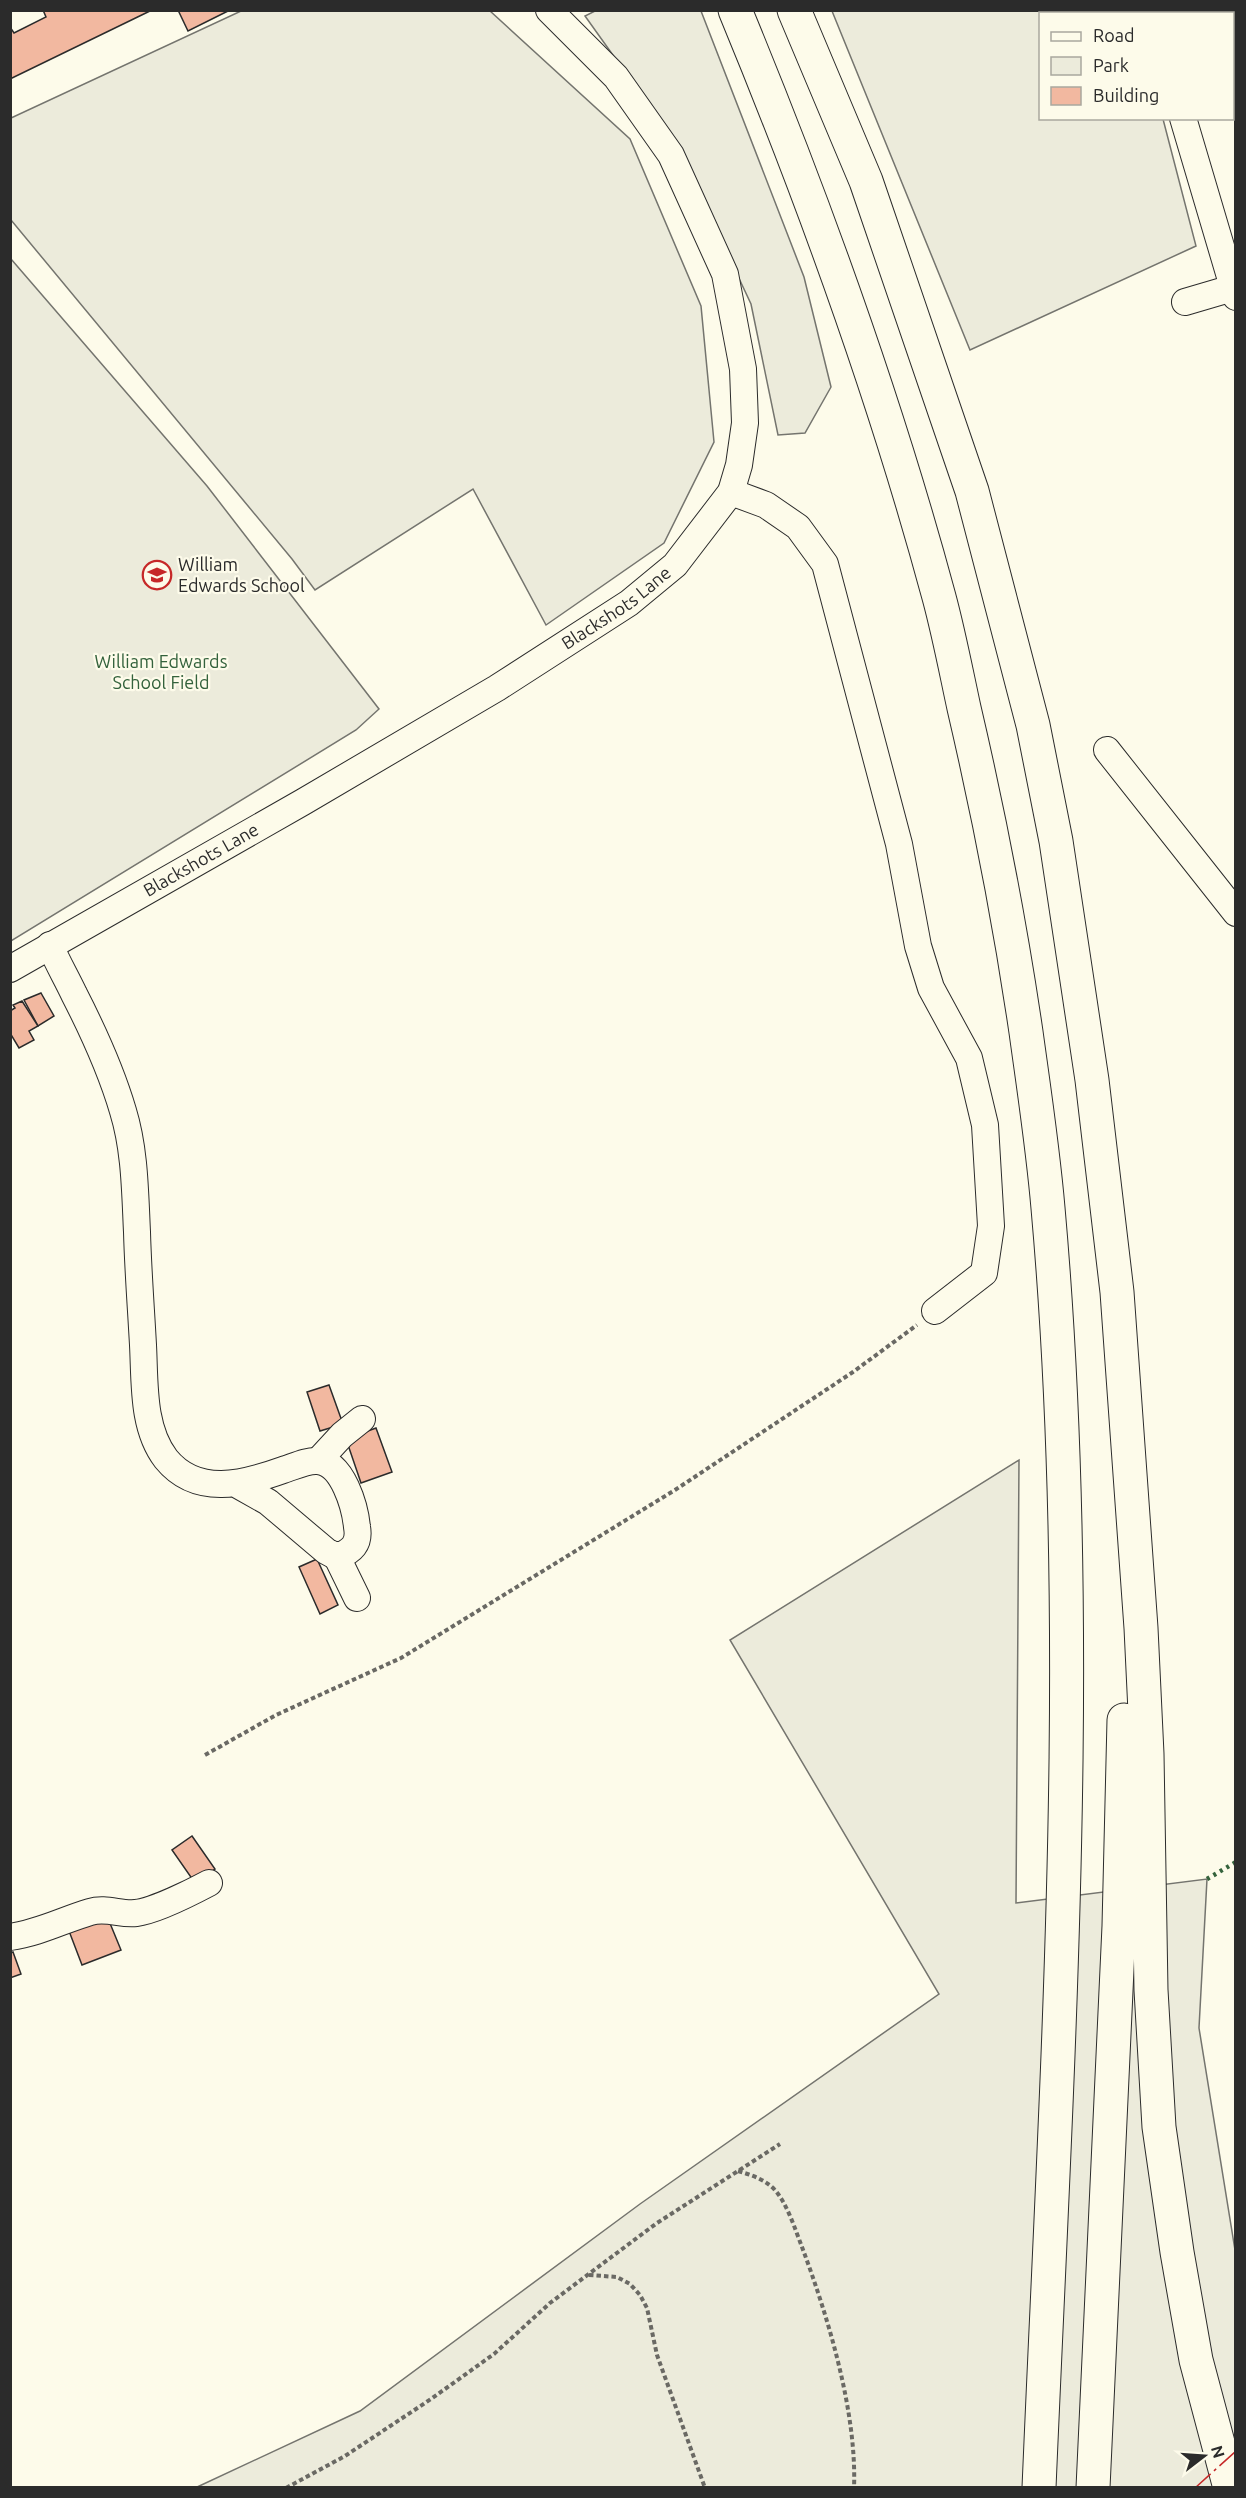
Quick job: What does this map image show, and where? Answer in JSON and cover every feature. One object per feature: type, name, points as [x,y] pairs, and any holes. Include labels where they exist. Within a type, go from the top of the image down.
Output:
[{"type":"highway","points":[[735,10],[813,206],[855,325],[902,469],[940,602],[996,853],[1034,1086],[1048,1204],[1056,1323],[1066,1507],[1068,1632],[1067,1756],[1057,2058],[1039,2487]]},
{"type":"highway","points":[[794,10],[866,181],[972,491],[1033,725],[1056,841],[1107,1198],[1121,1364],[1142,1639],[1151,1990],[1159,2127],[1177,2252],[1196,2360],[1230,2487]]},
{"type":"highway","points":[[1094,2487],[1123,1806],[1125,1683],[1121,1364]]},
{"type":"street","name":"Blackshots Lane","points":[[10,969],[497,688],[629,603],[675,566],[731,492],[739,465],[745,423],[743,369],[725,274],[671,155],[616,77],[549,10]]},
{"type":"street","points":[[1184,120],[1235,291],[1185,302]]},
{"type":"street","points":[[731,492],[766,505],[798,527],[825,564],[899,844],[918,946],[931,987],[969,1058],[985,1125],[991,1226],[984,1273],[935,1311]]},
{"type":"street","points":[[1107,750],[1236,913]]},
{"type":"street","points":[[50,945],[100,1048],[124,1112],[134,1166],[145,1384],[150,1428],[158,1447],[178,1471],[206,1483],[236,1484],[301,1464],[318,1461],[328,1464],[339,1474],[347,1488],[357,1527],[357,1542],[350,1551],[337,1557]]},
{"type":"street","points":[[318,1461],[342,1435],[362,1419]]},
{"type":"street","points":[[236,1484],[268,1502],[326,1551],[337,1557],[357,1598]]},
{"type":"street","points":[[10,1937],[27,1935],[92,1911],[110,1910],[136,1913],[183,1896],[209,1883]]},
{"type":"path","points":[[205,1755],[276,1715],[401,1658],[675,1491],[853,1372],[935,1311]]},
{"type":"path","points":[[286,2487],[345,2456],[431,2399],[494,2354],[550,2303],[657,2223],[780,2144]]},
{"type":"path","points":[[738,2170],[758,2177],[775,2190],[795,2230],[818,2289],[838,2364],[850,2428],[854,2487]]},
{"type":"path","points":[[588,2275],[617,2277],[630,2284],[640,2295],[647,2308],[657,2355],[705,2487]]},
{"type":"green space","points":[[597,10],[701,11],[804,277],[831,387],[805,433],[778,435],[751,304],[675,142],[585,16]]},
{"type":"green space","points":[[241,11],[490,11],[630,139],[701,306],[714,442],[664,543],[546,625],[473,489],[315,590],[292,559],[11,220],[11,118]]},
{"type":"green space","points":[[832,11],[1136,11],[1039,12],[1039,120],[1163,120],[1196,246],[970,350]]},
{"type":"green space","name":"William Edwards School Field","points":[[11,259],[207,486],[379,709],[356,730],[11,941]]},
{"type":"green space","points":[[1019,1460],[1016,1903],[1207,1879],[1199,2028],[1235,2250],[1235,2487],[195,2488],[360,2411],[640,2204],[939,1994],[730,1640]]},
{"type":"building","points":[[43,10],[152,10],[10,79],[10,27],[14,33],[46,17]]},
{"type":"building","points":[[178,10],[230,10],[188,31]]},
{"type":"building","points":[[41,993],[54,1016],[38,1026],[24,1000]]},
{"type":"building","points":[[22,1001],[38,1026],[29,1031],[34,1040],[19,1048],[10,1033],[10,1011],[15,1008],[13,1005]]},
{"type":"building","points":[[329,1385],[343,1424],[320,1431],[307,1392]]},
{"type":"building","points":[[376,1428],[392,1472],[361,1483],[346,1439]]},
{"type":"building","points":[[317,1559],[338,1605],[320,1614],[299,1567]]},
{"type":"building","points":[[192,1836],[215,1869],[195,1883],[172,1850]]},
{"type":"building","points":[[107,1916],[121,1950],[82,1965],[69,1931]]},
{"type":"building","points":[[13,1952],[21,1974],[10,1978],[10,1953]]},
{"type":"hedge","points":[[1207,1879],[1236,1862]]},
{"type":"power","points":[[1195,2488],[1236,2451]]},
{"type":"place","name":"William Edwards School","points":[[157,575]]}]
